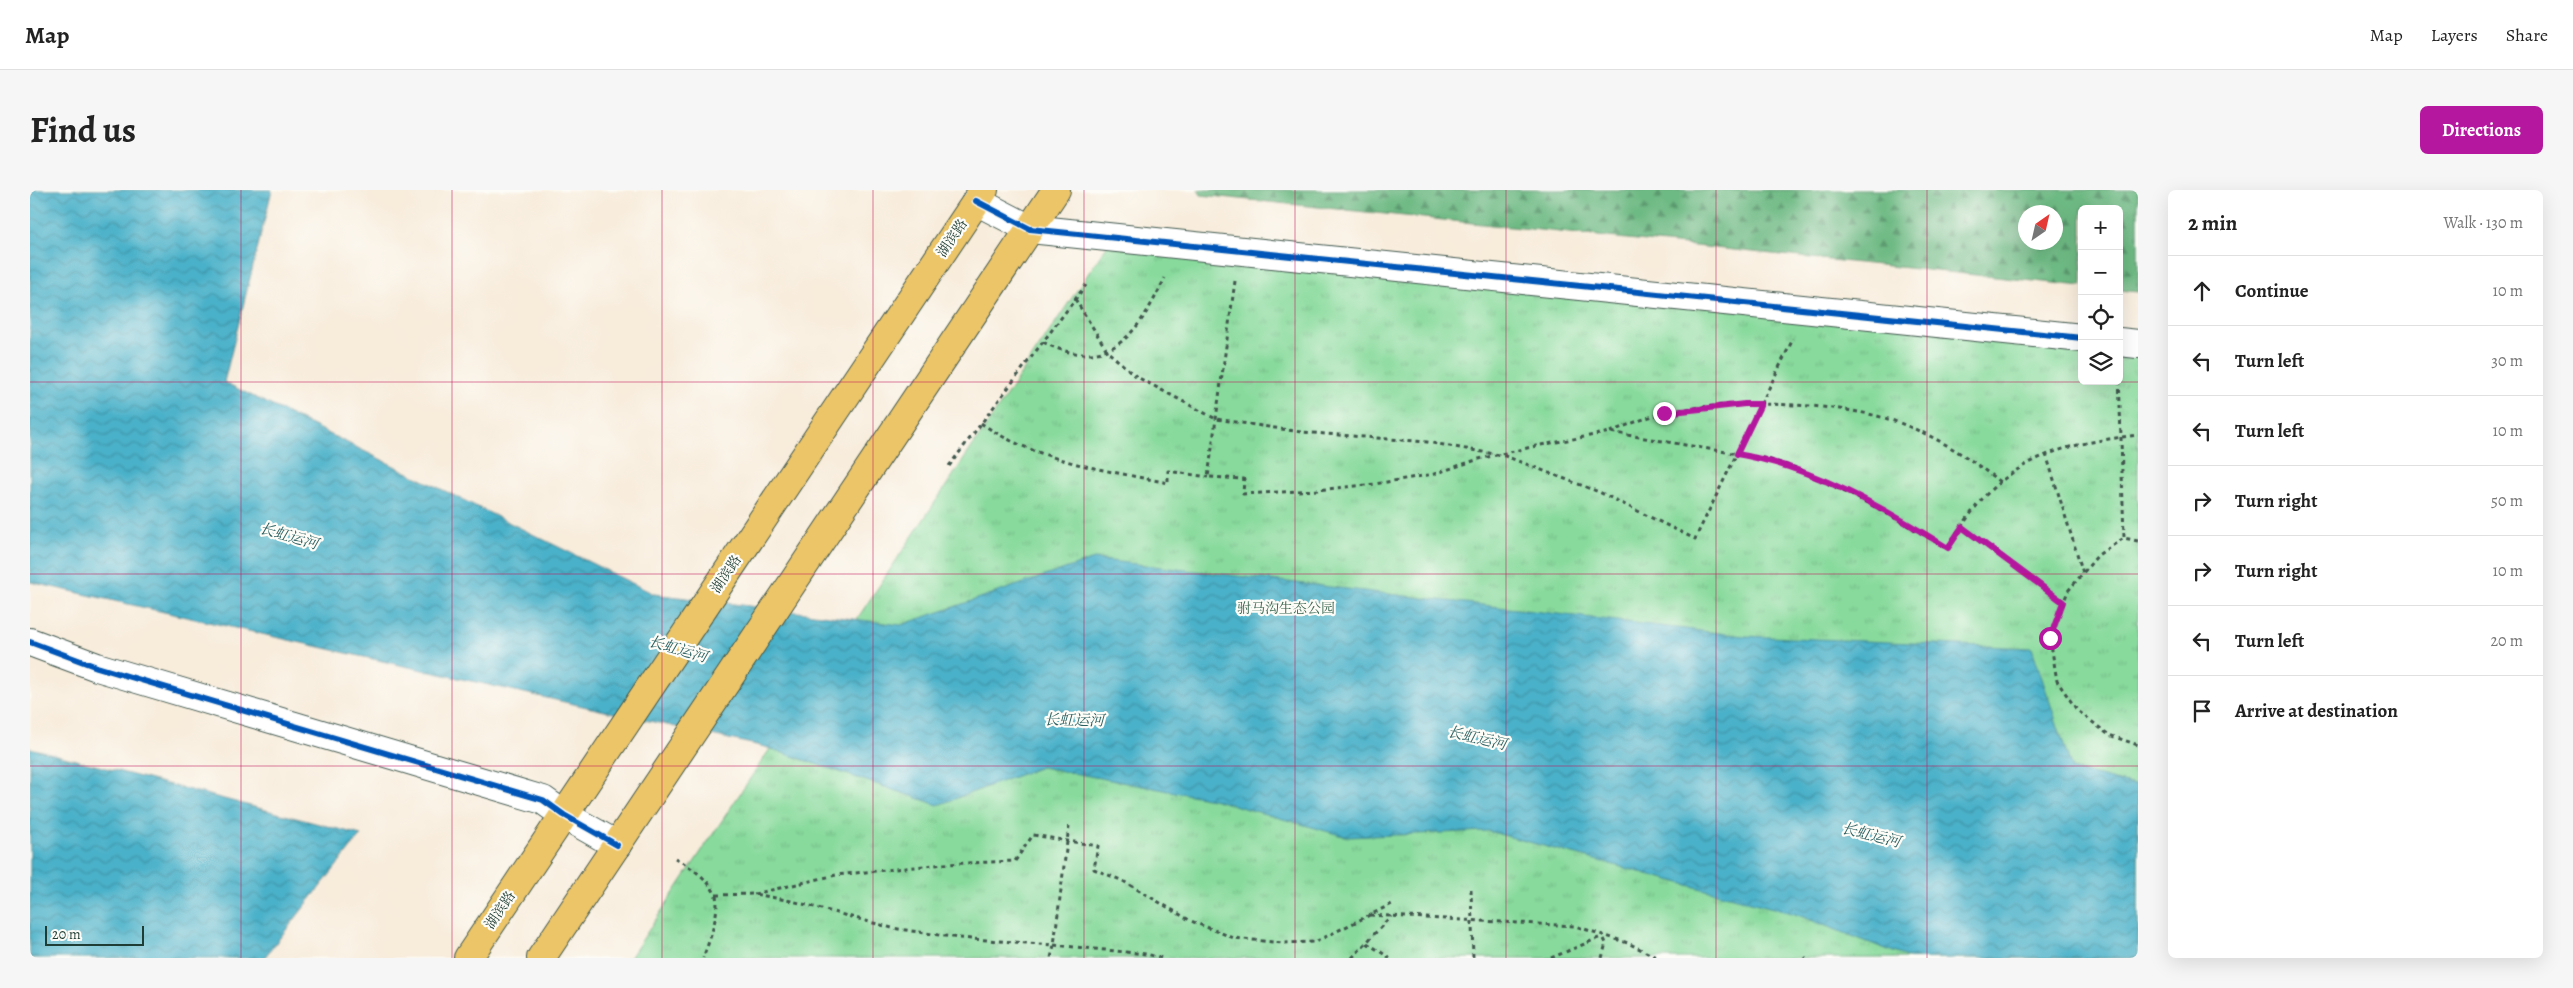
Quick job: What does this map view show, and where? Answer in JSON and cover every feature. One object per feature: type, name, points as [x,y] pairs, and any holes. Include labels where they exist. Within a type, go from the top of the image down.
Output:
[{"type":"main road","points":[[541,958],[673,764],[1056,190]]},
{"type":"main road","name":"湖滨路","points":[[468,958],[616,741],[980,196]]},
{"type":"street","points":[[980,196],[1030,229],[2078,338]]},
{"type":"street","points":[[2123,342],[2138,344]]},
{"type":"street","points":[[30,642],[96,667],[543,800],[564,815],[617,845]]},
{"type":"path","points":[[1208,477],[1237,271]]},
{"type":"path","points":[[1043,342],[1059,350],[1086,354],[1108,352],[1147,315],[1165,278]]},
{"type":"path","points":[[949,466],[1086,285]]},
{"type":"path","points":[[1075,299],[1108,352],[1137,377],[1216,419],[1301,432],[1426,442],[1498,455],[1548,471],[1599,492],[1695,539],[1794,336]]},
{"type":"path","points":[[2120,385],[2124,538]]},
{"type":"path","points":[[981,423],[1000,436],[1059,458],[1168,483],[1168,471],[1208,477],[1244,479],[1243,494],[1318,490],[1375,484],[1434,474],[1498,455],[1610,432],[1664,413],[1761,404],[1847,410],[1888,419],[1927,434],[1954,449],[2000,482]]},
{"type":"path","points":[[1610,432],[1737,454],[1796,468],[1876,506],[1948,548],[1993,488],[2046,454],[2071,445],[2138,435]]},
{"type":"path","points":[[2046,454],[2083,573]]},
{"type":"path","points":[[1962,527],[2063,602]]},
{"type":"path","points":[[2138,541],[2124,538],[2098,555],[2068,591],[2050,638],[2057,681],[2077,710],[2109,735],[2138,745]]},
{"type":"path","points":[[1051,958],[1069,826]]},
{"type":"path","points":[[754,894],[836,875],[944,864],[1015,861],[1033,835],[1098,846],[1094,869],[1123,881],[1191,921],[1234,938],[1282,943],[1315,942],[1394,903]]},
{"type":"path","points":[[675,858],[697,872],[716,894],[716,910],[703,958]]},
{"type":"path","points":[[1471,889],[1472,958]]},
{"type":"path","points":[[716,894],[754,894],[792,901],[840,915],[901,929],[959,938],[1146,954],[1162,958]]},
{"type":"path","points":[[1370,915],[1575,926],[1628,943],[1658,958]]},
{"type":"path","points":[[1352,958],[1391,916]]},
{"type":"path","points":[[1551,958],[1602,936]]},
{"type":"path","points":[[1602,936],[1606,943],[1602,958]]},
{"type":"path","points":[[1367,943],[1390,958]]},
{"type":"green space","points":[[1198,190],[2138,190],[2138,292],[2123,290],[2123,205],[2078,205],[2078,286],[1201,195]]},
{"type":"green space","name":"驸马沟生态公园","points":[[1112,238],[2078,339],[2078,385],[2123,385],[2123,343],[2138,345],[2138,958],[630,958]]},
{"type":"water","name":"长虹运河","points":[[30,190],[272,190],[224,382],[654,594],[901,625],[1094,559],[1744,636],[2032,648],[2072,769],[2138,786],[2138,958],[1909,958],[1795,914],[1488,831],[1347,837],[1212,799],[1041,767],[938,805],[765,747],[30,582]]},
{"type":"water","points":[[30,748],[361,835],[264,958],[30,958]]},
{"type":"cycle path","points":[[976,201],[1030,229],[2078,338]]},
{"type":"cycle path","points":[[30,642],[97,667],[543,800],[564,815],[617,845]]},
{"type":"route","points":[[1664,413],[1761,404],[1737,454],[1767,459],[1796,468],[1876,506],[1948,548],[1962,527],[2063,602],[2050,638]]}]
